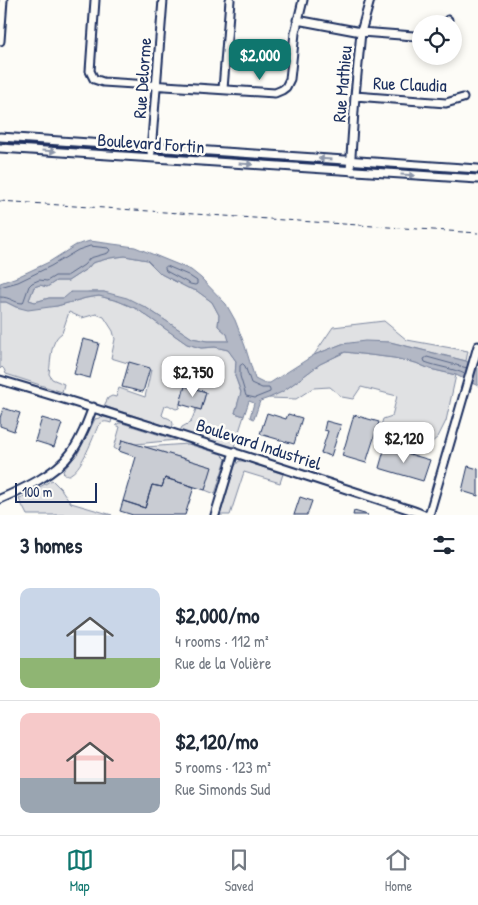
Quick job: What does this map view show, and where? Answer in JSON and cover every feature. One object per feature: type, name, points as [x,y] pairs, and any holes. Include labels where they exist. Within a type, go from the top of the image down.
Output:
[{"type":"street","points":[[0,41],[3,0]]},
{"type":"street","points":[[95,0],[90,71],[94,79],[102,82],[275,93],[286,87],[290,79],[297,20],[303,0]]},
{"type":"street","name":"Rue Delorme","points":[[150,158],[163,0]]},
{"type":"street","points":[[223,89],[230,0]]},
{"type":"street","name":"Rue Mathieu","points":[[350,171],[361,32],[370,0]]},
{"type":"street","points":[[297,20],[361,32],[412,36]]},
{"type":"street","name":"Rue Claudia","points":[[355,96],[446,103],[463,98]]},
{"type":"street","name":"Boulevard Fortin","points":[[0,137],[478,169]]},
{"type":"street","name":"Boulevard Fortin","points":[[76,142],[76,152]]},
{"type":"street","name":"Boulevard Fortin","points":[[0,148],[478,179]]},
{"type":"street","name":"Boulevard Fortin","points":[[225,162],[226,152]]},
{"type":"street","points":[[294,157],[294,167]]},
{"type":"street","points":[[428,166],[428,176]]},
{"type":"street","points":[[426,514],[478,346]]},
{"type":"street","name":"Boulevard Industriel","points":[[0,380],[93,407],[426,514],[437,515]]},
{"type":"street","points":[[0,499],[41,478],[61,464],[71,454],[93,407]]},
{"type":"street","points":[[215,515],[234,452]]},
{"type":"path","points":[[0,201],[478,233]]},
{"type":"shaded area","points":[[125,256],[148,260],[161,274],[197,291],[212,302],[219,315],[218,326],[227,334],[230,341],[207,341],[192,338],[145,307],[104,292],[89,292],[35,302],[29,300],[34,287],[40,285],[47,287],[56,281],[68,281],[88,268],[92,263]]},
{"type":"shaded area","points":[[99,296],[137,309],[187,344],[201,348],[215,347],[228,350],[236,361],[235,376],[241,393],[235,413],[244,416],[234,447],[180,431],[182,427],[191,422],[196,409],[201,410],[206,392],[185,386],[179,408],[165,406],[162,415],[171,420],[173,423],[172,428],[104,406],[108,398],[116,397],[119,388],[145,397],[151,370],[111,358],[115,339],[113,331],[104,317],[96,314],[82,318],[69,312],[62,333],[55,340],[49,374],[52,379],[64,384],[62,392],[6,374],[2,367],[0,369],[0,302],[6,302],[16,307],[57,306]]},
{"type":"shaded area","points":[[384,321],[407,340],[468,351],[466,361],[390,342],[342,344],[314,355],[333,327]]},
{"type":"shaded area","points":[[345,352],[394,358],[456,375],[446,421],[438,437],[425,448],[405,450],[378,435],[383,419],[392,416],[397,396],[361,387],[353,399],[342,397],[330,387],[313,388],[296,399],[269,398],[289,387],[320,364]]},
{"type":"shaded area","points":[[103,417],[112,419],[111,423],[104,422],[98,426],[80,465],[70,475],[64,474],[63,471],[78,453],[95,419]]},
{"type":"shaded area","points":[[119,423],[176,440],[136,444],[123,440],[119,451],[114,448],[120,427],[116,425]]},
{"type":"shaded area","points":[[188,444],[221,454],[226,459],[215,494],[205,490],[211,467],[145,447]]},
{"type":"shaded area","points":[[239,461],[245,461],[283,474],[280,483],[244,472],[230,515],[220,515],[235,466]]},
{"type":"shaded area","points":[[52,480],[71,503],[112,515],[27,515],[19,499]]},
{"type":"water","points":[[90,241],[135,247],[191,270],[226,304],[235,320],[255,379],[263,383],[270,383],[314,355],[342,344],[365,341],[390,342],[466,361],[478,368],[478,386],[456,375],[430,369],[416,363],[394,358],[345,352],[320,364],[282,392],[260,401],[254,419],[250,417],[254,403],[249,401],[244,416],[235,413],[241,392],[235,376],[236,361],[228,350],[215,347],[201,348],[187,344],[137,309],[99,296],[57,306],[28,310],[6,302],[0,302],[0,283],[49,262],[76,245]],"holes":[[[125,256],[147,260],[161,274],[197,291],[212,302],[219,315],[218,326],[227,334],[229,341],[207,341],[192,338],[145,307],[127,298],[104,292],[71,292],[64,298],[49,298],[35,302],[29,300],[34,287],[40,285],[47,287],[56,281],[68,281],[88,268],[92,263]]]},
{"type":"building","points":[[83,339],[99,343],[90,378],[74,374]]},
{"type":"building","points":[[129,362],[150,368],[143,392],[122,387]]},
{"type":"building","points":[[185,386],[206,392],[201,410],[180,404]]},
{"type":"building","points":[[3,408],[20,413],[14,431],[0,426]]},
{"type":"building","points":[[267,413],[286,419],[288,414],[302,418],[294,444],[260,434]]},
{"type":"building","points":[[354,415],[379,422],[366,463],[342,456]]},
{"type":"building","points":[[42,418],[62,424],[54,447],[35,441]]},
{"type":"building","points":[[326,421],[341,425],[331,456],[321,453],[328,431],[324,430]]},
{"type":"building","points":[[122,440],[212,467],[205,490],[165,478],[162,487],[152,485],[145,508],[123,501],[136,457],[119,451]]},
{"type":"building","points":[[385,447],[430,460],[423,481],[379,468]]},
{"type":"building","points":[[468,466],[478,469],[478,496],[462,491]]},
{"type":"building","points":[[165,478],[194,487],[185,515],[133,515],[120,511],[123,501],[145,508],[152,485],[162,487]]},
{"type":"building","points":[[300,497],[312,501],[307,515],[294,515]]},
{"type":"building","points":[[354,511],[368,515],[353,515]]}]
